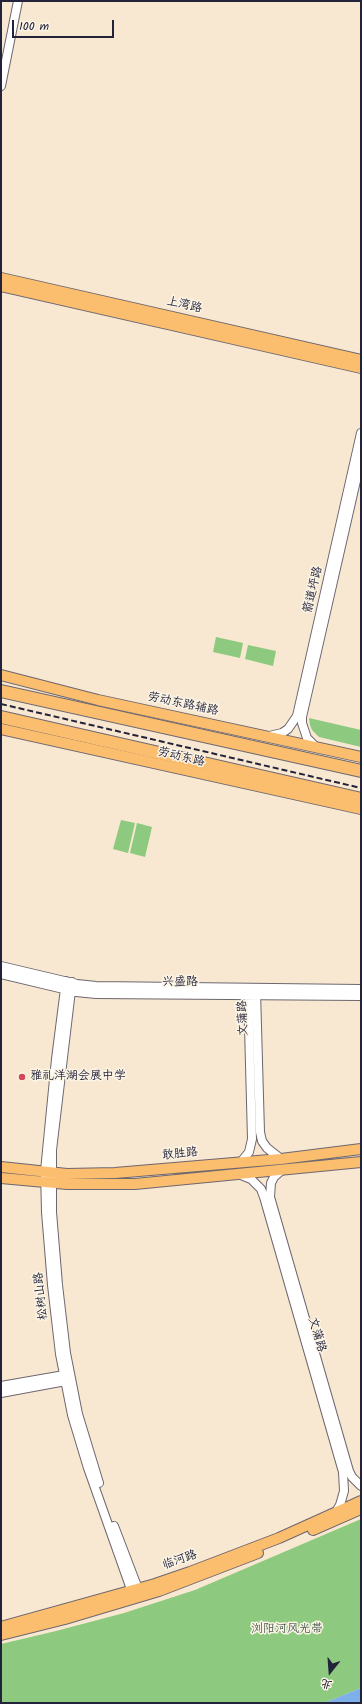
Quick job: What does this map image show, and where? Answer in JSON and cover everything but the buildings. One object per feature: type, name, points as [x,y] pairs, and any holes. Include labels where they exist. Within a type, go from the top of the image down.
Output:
[{"type":"highway","points":[[1,691],[361,771]]},
{"type":"highway","name":"劳动东路","points":[[1,717],[361,799]]},
{"type":"main road","name":"上湾路","points":[[1,278],[361,360]]},
{"type":"main road","name":"上湾路","points":[[1,286],[361,368]]},
{"type":"main road","name":"劳动东路辅路","points":[[1,675],[98,700],[269,736],[361,758]]},
{"type":"main road","points":[[1,729],[361,809]]},
{"type":"main road","name":"敢胜路","points":[[1,1167],[67,1174],[115,1173],[281,1159],[361,1149]]},
{"type":"main road","name":"敢胜路","points":[[1,1178],[67,1184],[135,1184],[241,1175],[361,1162]]},
{"type":"main road","name":"临河路","points":[[1,1635],[65,1619],[136,1593],[279,1538],[361,1500]]},
{"type":"main road","name":"临河路","points":[[1,1627],[197,1578],[234,1564],[361,1509]]},
{"type":"street","points":[[1,86],[18,1]]},
{"type":"street","name":"箭道坪路","points":[[269,736],[282,733],[288,729],[297,716],[361,433]]},
{"type":"street","name":"箭道坪路","points":[[316,747],[307,738],[302,723],[302,717],[318,654],[361,459]]},
{"type":"street","name":"兴盛路","points":[[1,966],[68,986]]},
{"type":"street","name":"兴盛路","points":[[1,974],[68,986],[361,996]]},
{"type":"street","name":"松树山路","points":[[68,986],[52,1150],[48,1172],[46,1212],[52,1285],[68,1377],[78,1414],[136,1593]]},
{"type":"street","name":"兴盛路","points":[[252,992],[361,989]]},
{"type":"street","name":"文蒲路","points":[[252,992],[260,1132],[262,1141],[267,1148],[281,1159]]},
{"type":"street","name":"文蒲路","points":[[241,1162],[249,1152],[252,1139],[252,992]]},
{"type":"street","name":"文蒲路","points":[[282,1170],[274,1177],[271,1183],[270,1197],[349,1471],[352,1477],[361,1486]]},
{"type":"street","name":"文蒲路","points":[[241,1175],[251,1179],[261,1189],[264,1197],[343,1472],[344,1491],[340,1505],[336,1512]]},
{"type":"street","points":[[1,1386],[68,1377]]},
{"type":"street","points":[[1,1393],[68,1377]]},
{"type":"green space","points":[[216,637],[243,643],[240,658],[213,652]]},
{"type":"green space","points":[[248,645],[276,651],[273,666],[245,659]]},
{"type":"green space","points":[[309,718],[361,730],[361,747],[319,737],[312,730]]},
{"type":"green space","points":[[121,820],[135,823],[128,853],[113,849]]},
{"type":"green space","points":[[137,823],[152,827],[145,857],[130,853]]},
{"type":"green space","name":"浏阳河风光带","points":[[361,1519],[361,1688],[324,1703],[1,1703],[1,1644],[124,1613],[195,1590]]},
{"type":"water","points":[[361,1688],[361,1703],[324,1703]]},
{"type":"railway","points":[[1,704],[361,788]]},
{"type":"place","name":"雅礼洋湖会展中学","points":[[22,1077]]}]
